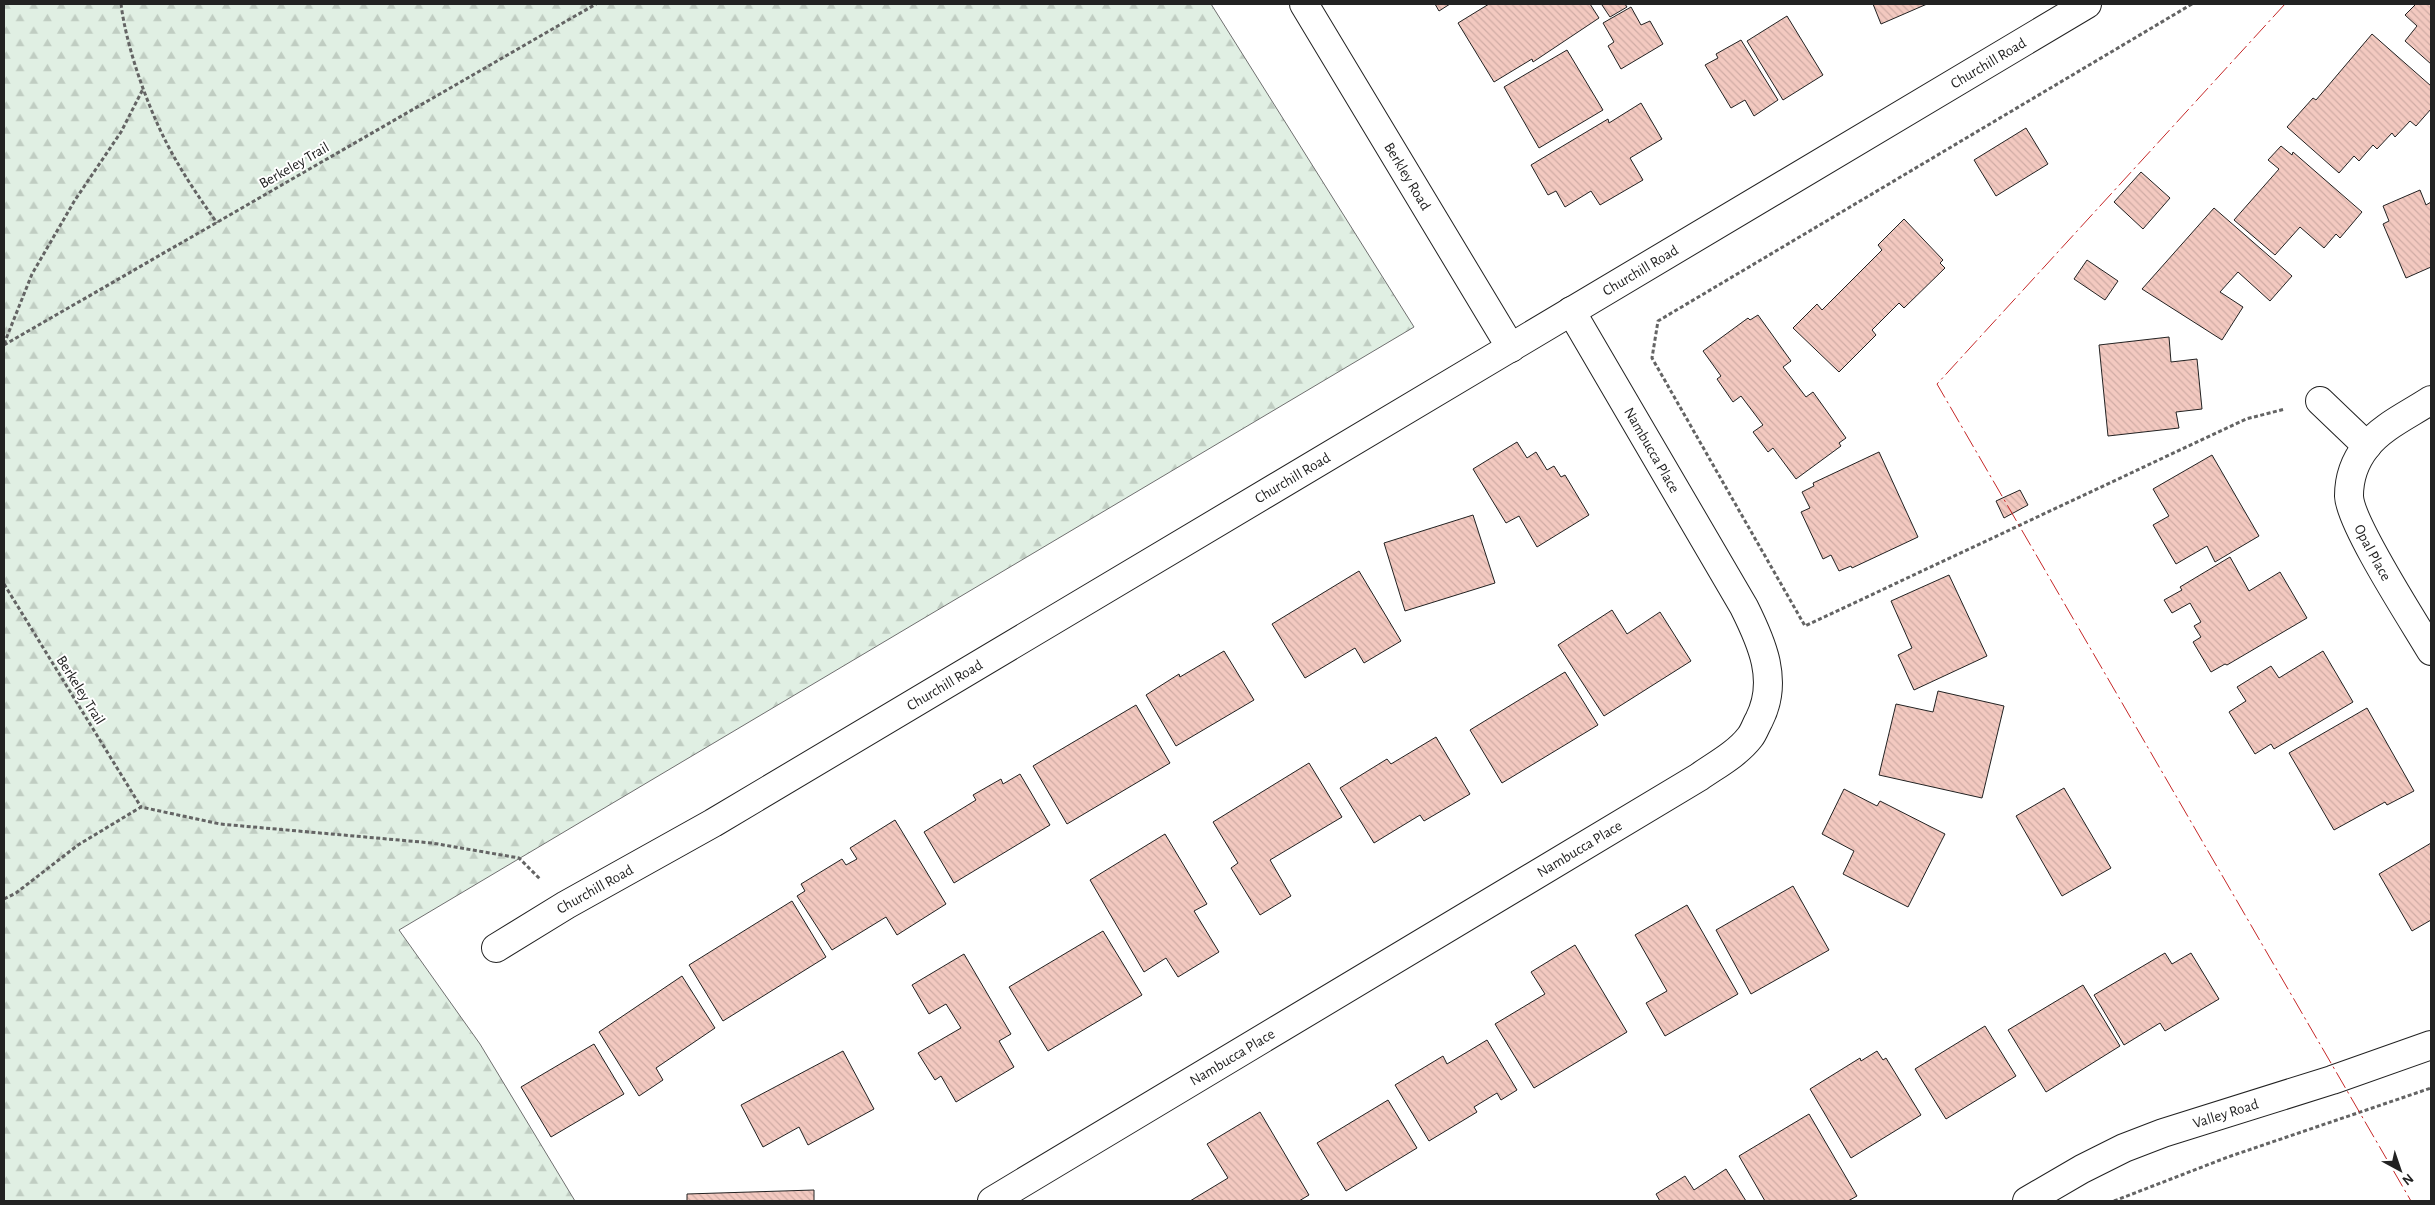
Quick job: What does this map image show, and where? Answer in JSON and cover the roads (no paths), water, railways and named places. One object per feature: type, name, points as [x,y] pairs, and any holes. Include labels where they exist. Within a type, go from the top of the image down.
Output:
[{"type":"street","name":"Berkley Road","points":[[1304,4],[1511,348]]},
{"type":"street","name":"Churchill Road","points":[[496,948],[566,905],[713,823],[2087,4]]},
{"type":"street","name":"Nambucca Place","points":[[992,1201],[1699,777],[1727,759],[1751,737],[1765,708],[1769,674],[1760,639],[1739,598],[1571,311]]},
{"type":"street","name":"Opal Place","points":[[2431,400],[2388,428],[2367,446],[2352,471],[2349,498],[2365,537],[2431,651]]},
{"type":"street","points":[[2320,401],[2367,446]]},
{"type":"street","name":"Valley Road","points":[[2027,1201],[2082,1169],[2124,1148],[2163,1133],[2332,1080],[2431,1045]]}]
